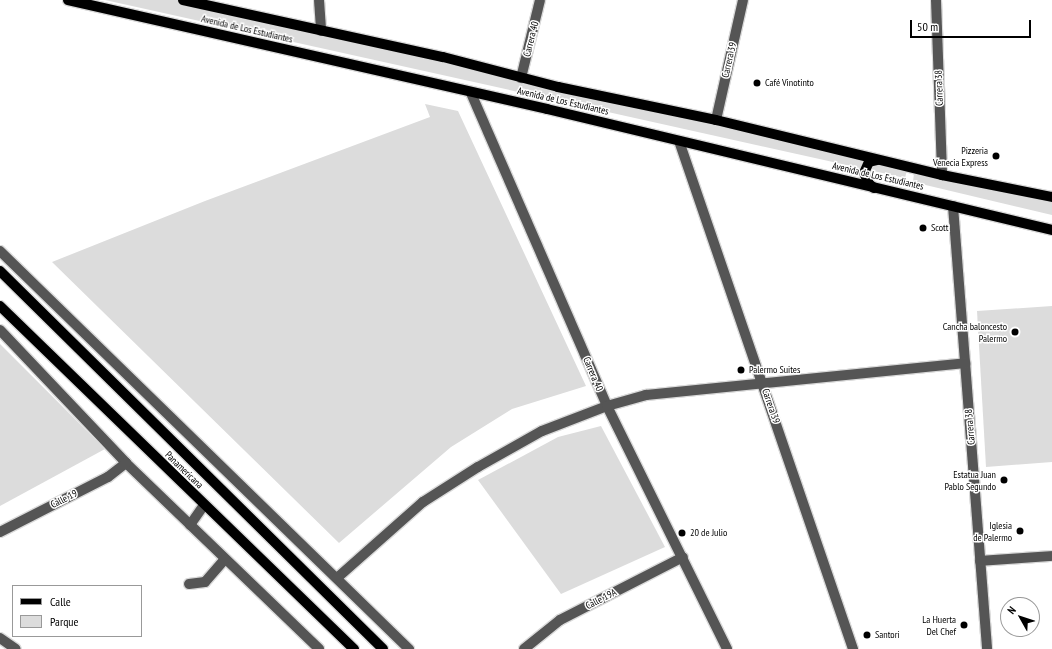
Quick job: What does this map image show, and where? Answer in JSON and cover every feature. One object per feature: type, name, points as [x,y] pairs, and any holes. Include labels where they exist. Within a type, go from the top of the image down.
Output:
[{"type":"main road","name":"Avenida de Los Estudiantes","points":[[68,0],[679,141],[1052,230]]},
{"type":"main road","name":"Avenida de Los Estudiantes","points":[[183,0],[443,57],[521,78],[716,120],[942,175],[1052,197]]},
{"type":"main road","points":[[874,188],[868,184],[864,173],[869,162],[878,160]]},
{"type":"main road","points":[[0,271],[383,649]]},
{"type":"main road","name":"Panamericana","points":[[0,306],[354,649]]},
{"type":"street","points":[[318,0],[321,31]]},
{"type":"street","name":"Carrera 40","points":[[521,78],[540,0]]},
{"type":"street","name":"Carrera 39","points":[[716,120],[743,0]]},
{"type":"street","name":"Carrera 38","points":[[936,0],[942,175]]},
{"type":"street","name":"Carrera 40","points":[[472,93],[607,406],[683,557],[727,649]]},
{"type":"street","name":"Carrera 39","points":[[679,141],[763,382],[853,649]]},
{"type":"street","name":"Carrera 38","points":[[953,206],[987,649]]},
{"type":"street","points":[[0,251],[109,359],[409,649]]},
{"type":"street","points":[[0,330],[126,463],[318,649]]},
{"type":"street","points":[[98,369],[109,359]]},
{"type":"street","points":[[337,578],[423,502],[478,467],[542,431],[607,406],[646,395],[763,382],[965,363]]},
{"type":"street","name":"Calle 19","points":[[0,532],[108,477],[126,463]]},
{"type":"street","points":[[190,525],[204,505]]},
{"type":"street","points":[[980,561],[1052,556]]},
{"type":"street","name":"Calle 19A","points":[[524,649],[560,620],[683,557]]},
{"type":"street","points":[[189,584],[205,582],[225,559]]},
{"type":"street","points":[[0,638],[16,649]]},
{"type":"green space","points":[[105,0],[177,0],[909,162],[905,178]]},
{"type":"green space","points":[[425,104],[458,111],[586,386],[512,409],[451,447],[339,543],[52,262],[205,201],[430,117]]},
{"type":"green space","points":[[915,164],[1052,197],[1052,215],[913,182]]},
{"type":"green space","points":[[1052,306],[1052,462],[986,467],[977,311]]},
{"type":"green space","points":[[0,344],[105,449],[0,506]]},
{"type":"green space","points":[[601,426],[665,547],[561,594],[478,480],[558,437]]},
{"type":"place","name":"Café Vinotinto","points":[[757,83]]},
{"type":"place","name":"Pizzeria Venecia Express","points":[[996,156]]},
{"type":"place","name":"Scott","points":[[923,228]]},
{"type":"place","name":"Cancha baloncesto Palermo","points":[[1015,332]]},
{"type":"place","name":"Palermo Suites","points":[[741,370]]},
{"type":"place","name":"Estatua Juan Pablo Segundo","points":[[1004,480]]},
{"type":"place","name":"Iglesia de Palermo","points":[[1020,531]]},
{"type":"place","name":"20 de Julio","points":[[682,533]]},
{"type":"place","name":"La Huerta Del Chef","points":[[964,625]]},
{"type":"place","name":"Santori","points":[[867,635]]}]
